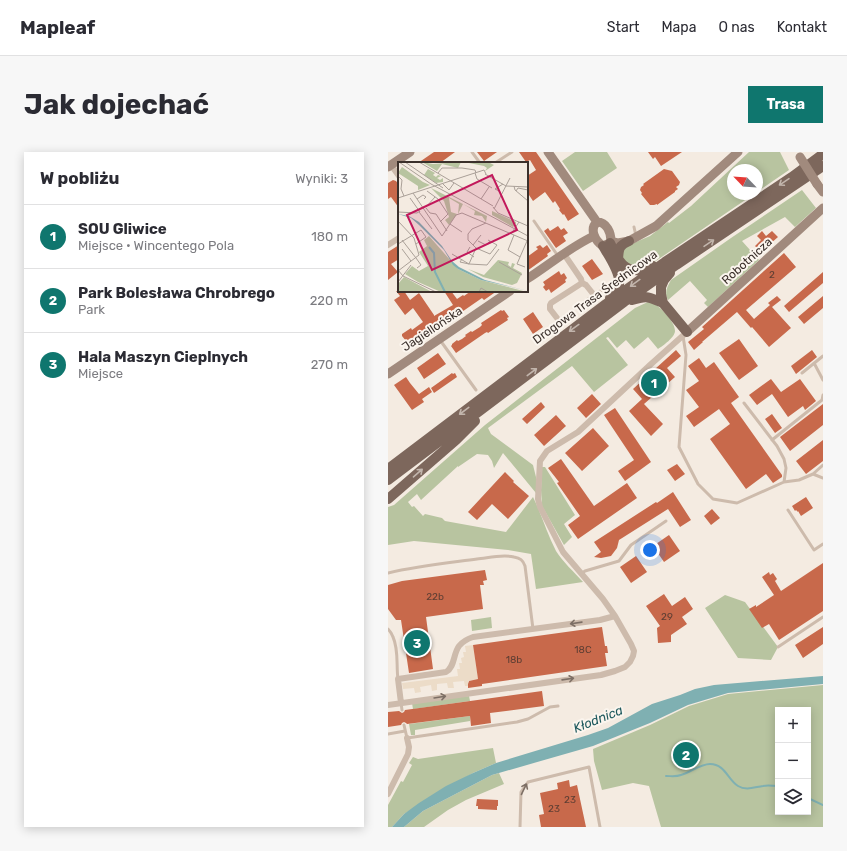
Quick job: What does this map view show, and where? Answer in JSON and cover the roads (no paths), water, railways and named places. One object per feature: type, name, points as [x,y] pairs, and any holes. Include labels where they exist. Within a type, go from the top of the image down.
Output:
[{"type":"main road","name":"Drogowa Trasa Średnicowa","points":[[388,469],[606,304],[664,262],[780,185],[821,154]]},
{"type":"main road","name":"Drogowa Trasa Średnicowa","points":[[388,480],[624,302],[676,265],[823,166]]},
{"type":"main road","points":[[618,259],[620,246],[633,235]]},
{"type":"main road","points":[[609,241],[618,259],[626,267],[634,271],[643,270],[664,262]]},
{"type":"main road","points":[[606,304],[617,289],[619,280],[609,241]]},
{"type":"main road","points":[[676,265],[664,280],[661,287],[661,294],[663,303],[685,334]]},
{"type":"main road","points":[[624,302],[650,297],[663,303]]},
{"type":"main road","points":[[388,499],[456,440],[501,395]]},
{"type":"street","points":[[398,175],[390,166],[410,152]]},
{"type":"street","points":[[548,152],[597,222]]},
{"type":"street","points":[[609,241],[605,224],[603,222],[595,223],[593,226],[593,231],[597,241],[618,243],[633,235],[644,233],[661,222],[738,152]]},
{"type":"street","points":[[798,154],[820,188]]},
{"type":"street","name":"Robotnicza","points":[[685,334],[823,208]]},
{"type":"street","points":[[528,278],[594,236]]},
{"type":"street","points":[[388,245],[398,239]]},
{"type":"street","points":[[561,256],[594,296]]},
{"type":"street","points":[[557,318],[550,309],[551,303],[582,283]]},
{"type":"street","name":"Jagiellońska","points":[[388,374],[508,292]]},
{"type":"street","points":[[388,705],[601,675],[625,667],[630,662],[634,651],[615,616],[603,599],[563,552],[540,507],[538,499],[540,461],[547,451],[578,432],[685,334]]},
{"type":"street","points":[[401,703],[398,679],[441,673],[449,670],[460,645],[468,638],[473,636],[600,620],[615,616]]},
{"type":"street","points":[[388,794],[408,754],[409,747],[406,734]]},
{"type":"lane","points":[[472,152],[479,162]]},
{"type":"lane","points":[[497,162],[512,152]]},
{"type":"lane","points":[[534,221],[561,256]]},
{"type":"lane","points":[[585,301],[602,290]]},
{"type":"lane","points":[[685,334],[686,355],[678,447],[698,484],[713,499],[737,503],[784,482],[800,480],[813,474],[823,465]]},
{"type":"lane","points":[[439,339],[476,390]]},
{"type":"lane","points":[[802,373],[823,356]]},
{"type":"lane","points":[[814,363],[823,380]]},
{"type":"lane","points":[[772,440],[822,400],[823,395]]},
{"type":"lane","points":[[744,404],[772,440],[784,459],[786,468],[784,482]]},
{"type":"lane","points":[[813,474],[823,478]]},
{"type":"lane","points":[[788,510],[814,550],[823,544]]},
{"type":"lane","points":[[581,574],[585,571],[619,561],[632,545],[666,521]]},
{"type":"lane","points":[[388,573],[492,557],[509,556],[520,559],[525,566],[532,629]]},
{"type":"lane","points":[[778,647],[823,617]]},
{"type":"lane","points":[[388,629],[394,637],[398,679]]},
{"type":"lane","points":[[401,703],[402,710]]},
{"type":"lane","points":[[388,734],[406,734],[516,722],[528,719],[550,707],[558,706]]},
{"type":"lane","points":[[404,725],[406,734]]},
{"type":"lane","points":[[520,827],[519,815],[521,792],[528,782],[588,767],[600,827]]},
{"type":"water","points":[[823,676],[823,684],[728,693],[688,705],[650,723],[593,746],[492,775],[423,811],[404,827],[392,827],[404,814],[419,803],[446,786],[473,773],[496,763],[608,728],[652,704],[695,689],[714,685]]},
{"type":"waterway","points":[[666,776],[679,776],[703,765],[710,764],[723,769],[738,786],[747,788],[775,786]]},
{"type":"waterway","points":[[811,799],[823,805]]},
{"type":"place","name":"SOU Gliwice","points":[[654,383]]},
{"type":"place","name":"Hala Maszyn Cieplnych","points":[[417,643]]},
{"type":"place","name":"Park Bolesława Chrobrego","points":[[686,755]]},
{"type":"water label","name":"Kłodnica","points":[[598,719]]}]
